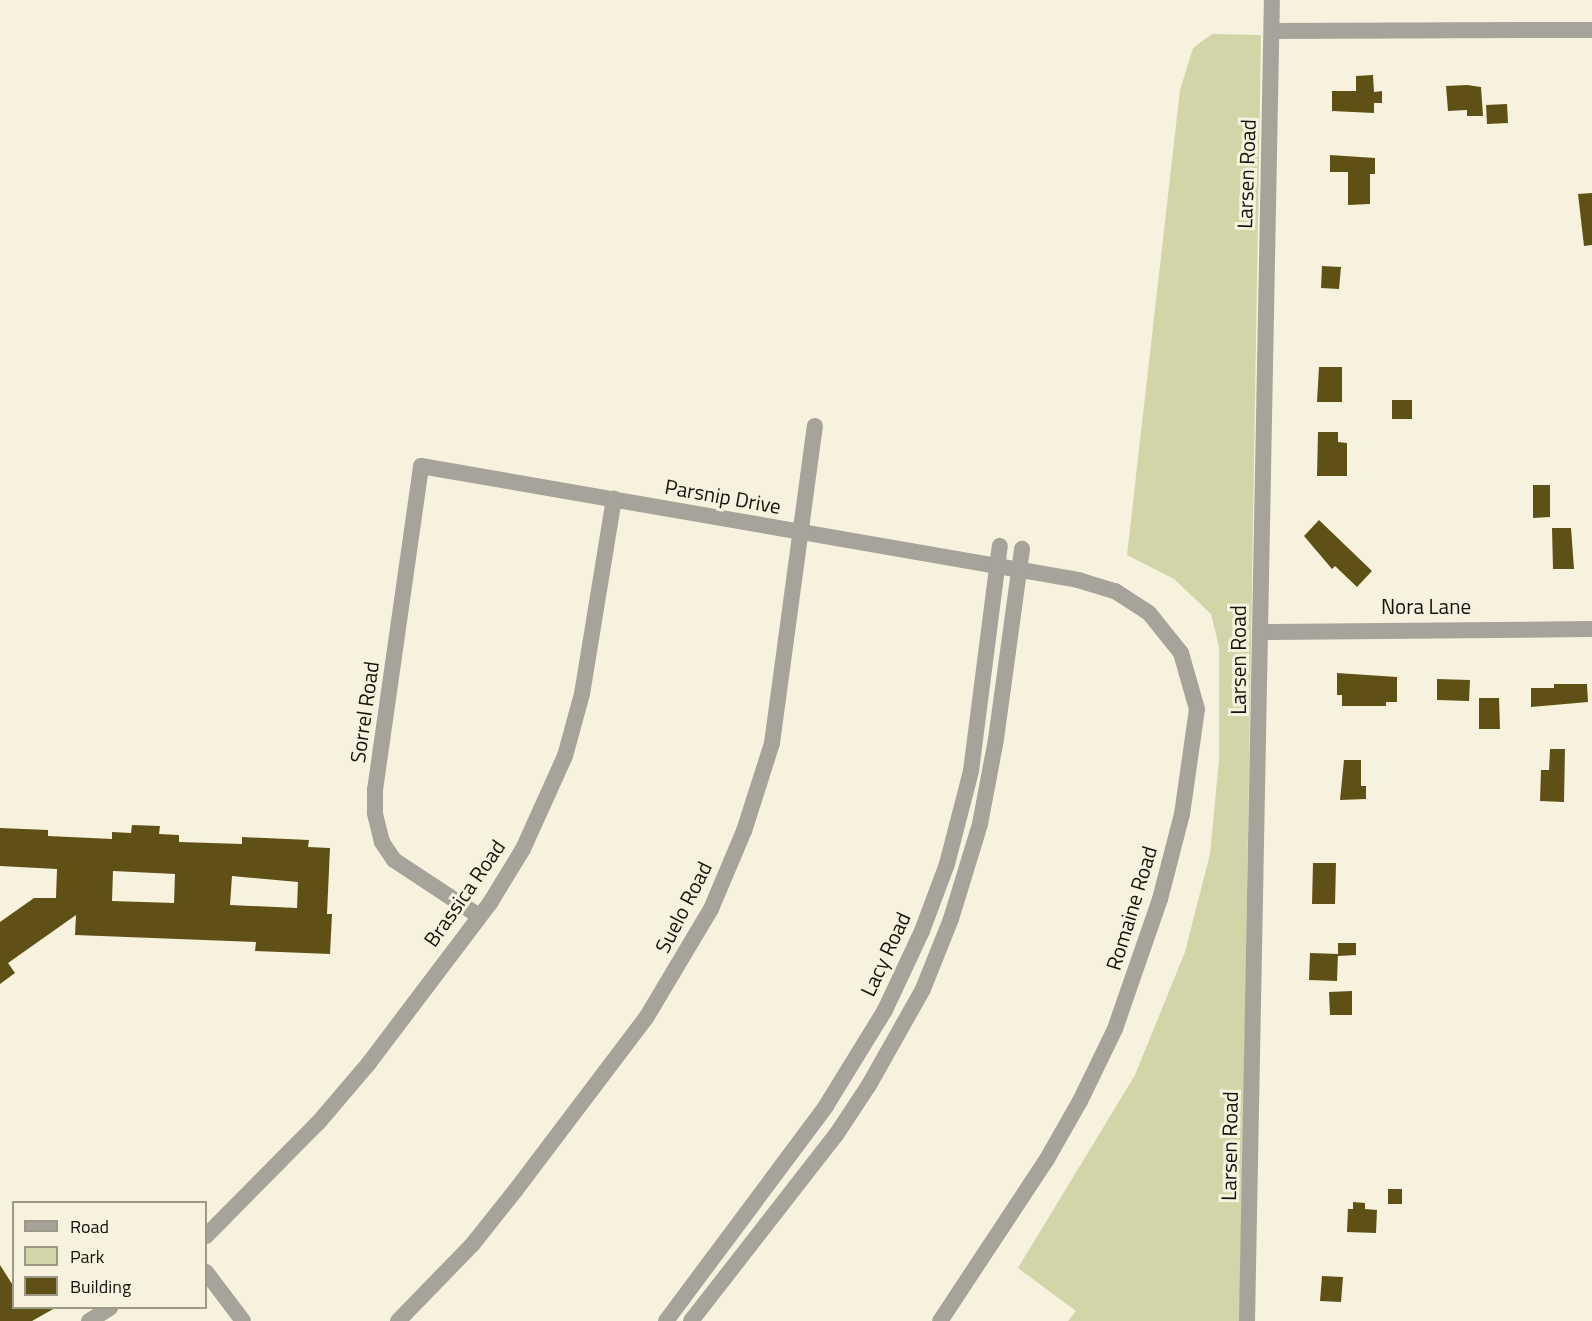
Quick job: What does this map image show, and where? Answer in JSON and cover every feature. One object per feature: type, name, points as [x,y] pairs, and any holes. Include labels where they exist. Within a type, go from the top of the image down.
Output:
[{"type":"street","name":"Larsen Road","points":[[1247,1321],[1272,0]]},
{"type":"street","points":[[1272,31],[1592,30]]},
{"type":"street","name":"Suelo Road","points":[[398,1321],[472,1245],[515,1191],[646,1018],[711,909],[744,831],[772,742],[815,426]]},
{"type":"street","name":"Parsnip Drive","points":[[421,466],[1019,571]]},
{"type":"street","name":"Sorrel Road","points":[[421,466],[375,813],[382,842],[394,860],[479,916]]},
{"type":"street","name":"Brassica Road","points":[[207,1235],[318,1124],[479,916],[523,849],[565,756],[582,694],[614,499]]},
{"type":"street","name":"Lacy Road","points":[[666,1321],[826,1106],[885,1010],[912,953],[939,887],[966,792],[1000,546]]},
{"type":"street","points":[[691,1321],[842,1126],[922,988],[951,919],[980,824],[996,739],[1022,549]]},
{"type":"street","name":"Romaine Road","points":[[940,1321],[1052,1152],[1115,1029],[1171,859],[1196,725],[1195,696],[1188,667],[1171,638],[1149,613],[1134,600],[1094,583],[1019,571]]},
{"type":"street","name":"Nora Lane","points":[[1261,632],[1592,629]]},
{"type":"street","points":[[207,1273],[243,1321]]},
{"type":"street","points":[[89,1321],[108,1309]]},
{"type":"green space","points":[[1212,34],[1261,35],[1240,1321],[1068,1321],[1076,1311],[1018,1268],[1135,1075],[1185,952],[1210,854],[1219,760],[1219,647],[1211,614],[1174,579],[1127,555],[1180,90],[1193,48]]},
{"type":"building","points":[[1373,75],[1374,92],[1382,91],[1382,103],[1374,103],[1374,113],[1332,111],[1332,91],[1356,91],[1356,76]]},
{"type":"building","points":[[1446,86],[1481,87],[1483,116],[1467,116],[1467,110],[1448,111]]},
{"type":"building","points":[[1507,104],[1508,123],[1487,124],[1486,105]]},
{"type":"building","points":[[1330,155],[1375,158],[1375,174],[1370,174],[1370,204],[1348,205],[1348,172],[1330,172]]},
{"type":"building","points":[[1592,193],[1592,245],[1584,246],[1578,194]]},
{"type":"building","points":[[1322,266],[1341,267],[1339,289],[1321,288]]},
{"type":"building","points":[[1319,367],[1342,367],[1342,402],[1317,402]]},
{"type":"building","points":[[1392,400],[1412,400],[1412,419],[1392,419]]},
{"type":"building","points":[[1318,432],[1338,432],[1338,442],[1347,443],[1347,476],[1317,476]]},
{"type":"building","points":[[1533,485],[1550,485],[1550,517],[1533,518]]},
{"type":"building","points":[[1319,520],[1372,571],[1357,587],[1335,566],[1332,569],[1304,536]]},
{"type":"building","points":[[1552,528],[1571,528],[1574,569],[1553,569]]},
{"type":"building","points":[[1337,673],[1397,677],[1397,702],[1386,702],[1386,706],[1342,706],[1342,695],[1337,695]]},
{"type":"building","points":[[1437,679],[1470,680],[1469,701],[1437,700]]},
{"type":"building","points":[[1554,684],[1587,684],[1588,702],[1531,707],[1531,688],[1554,688]]},
{"type":"building","points":[[1479,698],[1499,698],[1500,729],[1479,729]]},
{"type":"building","points":[[1550,749],[1565,749],[1564,802],[1540,801],[1541,770],[1549,770]]},
{"type":"building","points":[[1344,760],[1361,760],[1361,786],[1366,786],[1366,799],[1340,800]]},
{"type":"building","points":[[132,825],[160,826],[159,834],[179,835],[179,842],[242,844],[242,837],[309,840],[308,847],[330,848],[327,914],[332,914],[330,954],[255,951],[256,942],[75,935],[76,915],[8,963],[15,973],[0,984],[0,922],[34,898],[56,898],[57,869],[0,866],[0,828],[48,830],[48,836],[112,839],[112,832],[131,833]],"holes":[[[113,871],[175,874],[174,903],[112,901]],[[232,876],[298,882],[297,908],[230,905]]]},
{"type":"building","points":[[1313,863],[1336,863],[1335,904],[1312,904]]},
{"type":"building","points":[[1338,943],[1356,943],[1356,955],[1338,956]]},
{"type":"building","points":[[1310,953],[1338,954],[1337,981],[1309,980]]},
{"type":"building","points":[[1352,991],[1352,1015],[1330,1015],[1329,992]]},
{"type":"building","points":[[1388,1189],[1402,1189],[1402,1204],[1388,1204]]},
{"type":"building","points":[[1353,1202],[1365,1203],[1365,1209],[1377,1210],[1376,1233],[1347,1232],[1348,1209],[1353,1209]]},
{"type":"building","points":[[0,1265],[12,1284],[12,1309],[53,1309],[32,1321],[0,1321]]},
{"type":"building","points":[[1322,1276],[1343,1277],[1341,1302],[1320,1301]]}]
